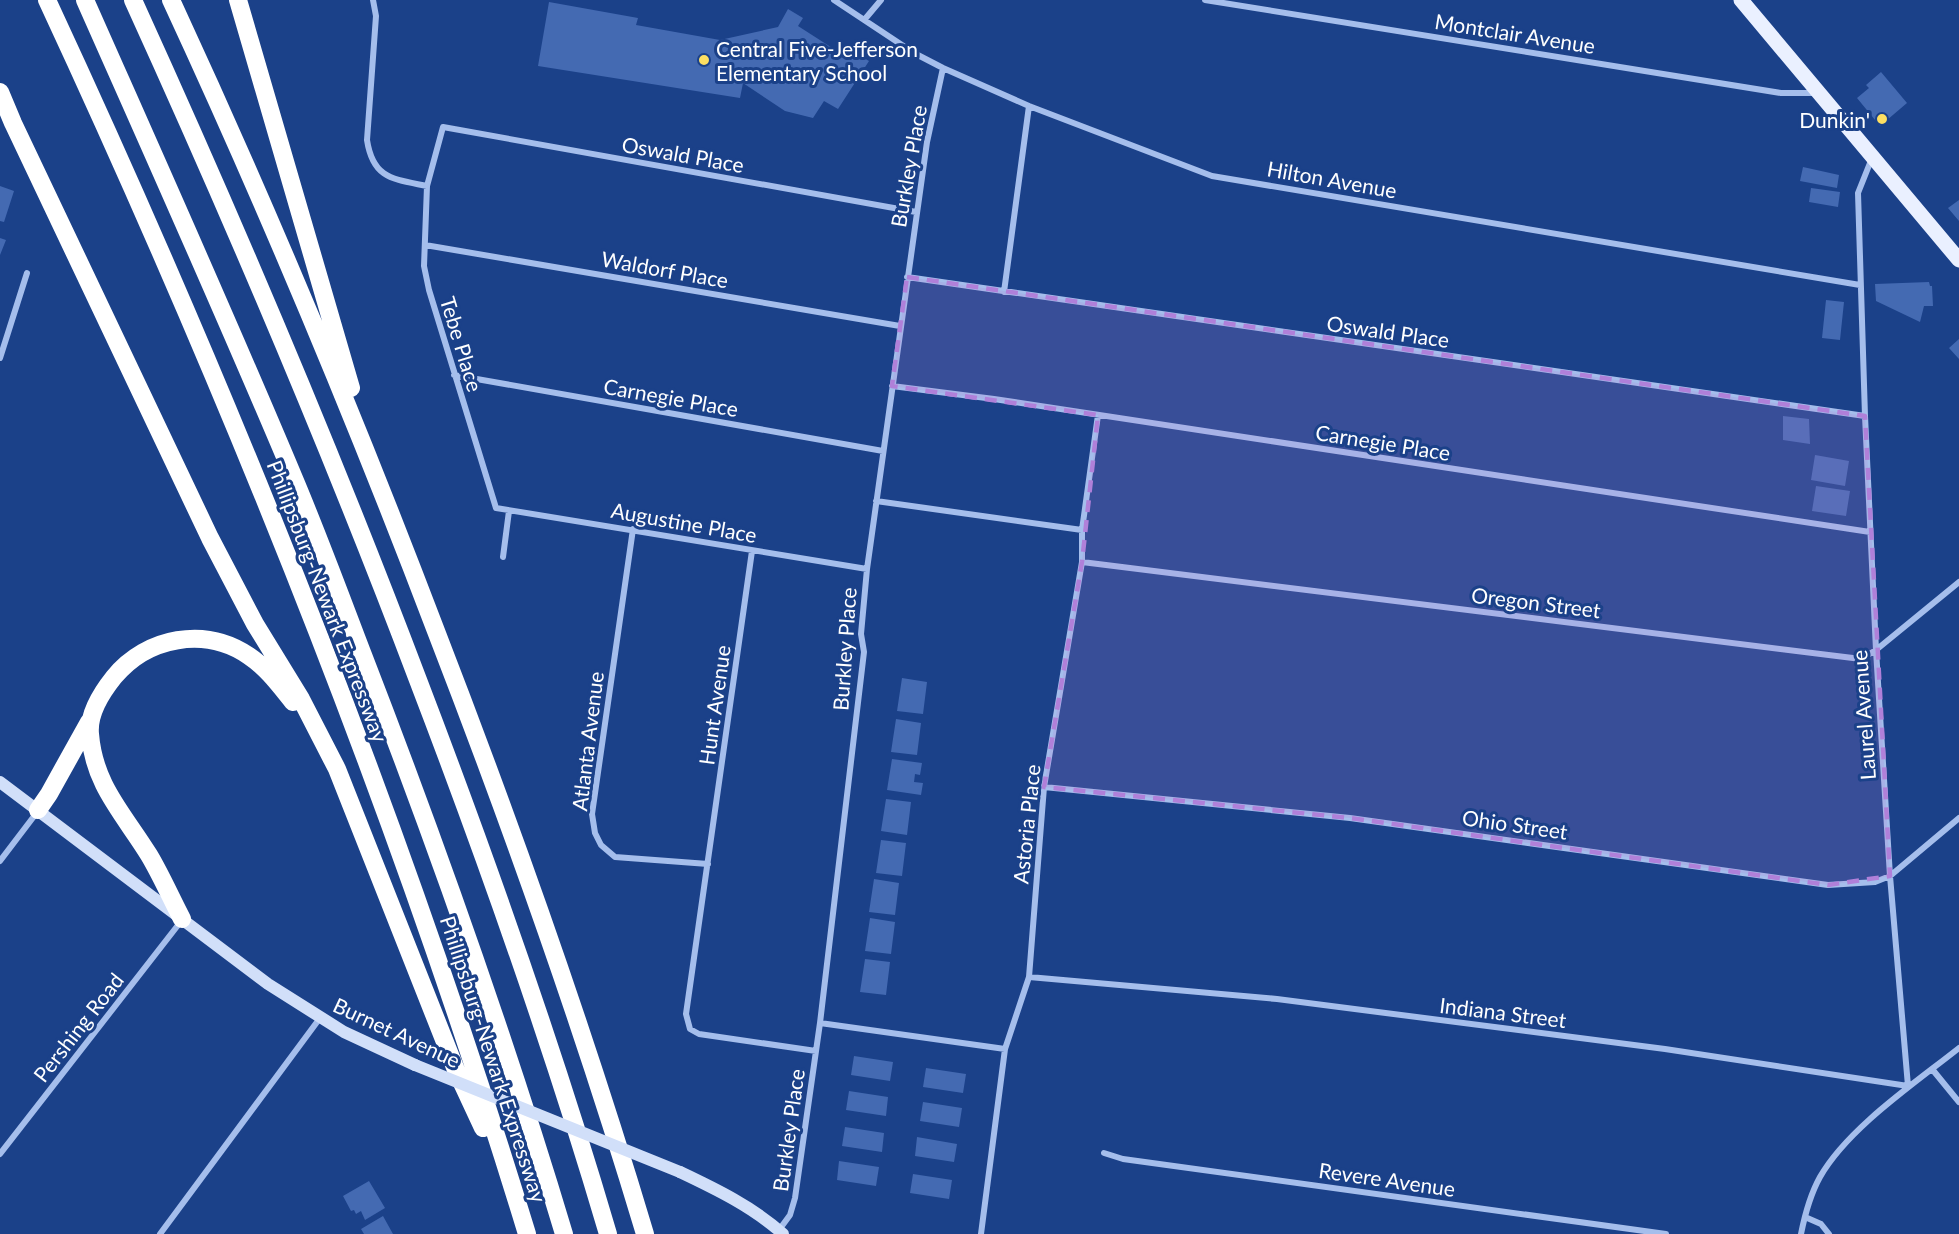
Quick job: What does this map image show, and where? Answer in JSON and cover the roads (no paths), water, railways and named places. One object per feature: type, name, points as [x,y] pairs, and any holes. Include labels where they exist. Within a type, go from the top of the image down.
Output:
[{"type":"highway","name":"Phillipsburg-Newark Expressway","points":[[47,0],[159,252],[283,543],[404,860],[527,1234]]},
{"type":"highway","name":"Phillipsburg-Newark Expressway","points":[[85,0],[212,285],[328,564],[396,739],[520,1094],[564,1234]]},
{"type":"highway","points":[[133,0],[282,338],[402,638],[532,993],[608,1234]]},
{"type":"highway","points":[[171,0],[261,200],[379,485],[506,816],[573,1010],[645,1234]]},
{"type":"highway","points":[[238,0],[379,485]]},
{"type":"highway","points":[[0,92],[210,538],[255,624],[291,681],[341,778],[456,1070],[516,1197]]},
{"type":"highway","points":[[38,810],[112,680],[133,658],[165,642],[199,639],[232,647],[250,656],[275,680],[316,727]]},
{"type":"highway","points":[[89,722],[92,751],[100,779],[117,811],[149,855],[182,919]]},
{"type":"main road","points":[[1741,0],[1959,260]]},
{"type":"main road","points":[[1753,0],[1757,18]]},
{"type":"street","points":[[373,0],[376,16],[367,140],[369,152],[375,165],[387,177],[427,186]]},
{"type":"street","name":"Hilton Avenue","points":[[834,0],[914,53],[942,68],[1029,106],[1212,176],[1860,285]]},
{"type":"street","points":[[865,19],[881,0]]},
{"type":"street","name":"Montclair Avenue","points":[[1205,0],[1781,93],[1819,93]]},
{"type":"street","name":"Burkley Place","points":[[781,1232],[790,1215],[795,1198],[820,1023],[864,652],[861,634],[867,569],[916,212],[942,68]]},
{"type":"street","points":[[1004,292],[1029,106]]},
{"type":"street","name":"Tebe Place","points":[[443,127],[427,186],[424,266],[454,375],[496,508]]},
{"type":"street","name":"Oswald Place","points":[[443,127],[916,212]]},
{"type":"street","name":"Laurel Avenue","points":[[1872,157],[1858,193],[1865,417],[1890,876],[1908,1086]]},
{"type":"street","name":"Waldorf Place","points":[[424,245],[900,326]]},
{"type":"street","points":[[0,358],[27,273]]},
{"type":"street","name":"Oswald Place","points":[[907,277],[1865,417]]},
{"type":"street","name":"Carnegie Place","points":[[454,375],[883,451]]},
{"type":"street","name":"Carnegie Place","points":[[892,386],[1870,532]]},
{"type":"street","name":"Astoria Place","points":[[981,1234],[1005,1049],[1029,977],[1044,787],[1082,562],[1082,530],[1098,415]]},
{"type":"street","points":[[876,501],[1082,530]]},
{"type":"street","name":"Augustine Place","points":[[496,508],[867,569]]},
{"type":"street","points":[[503,557],[508,511]]},
{"type":"street","name":"Atlanta Avenue","points":[[633,529],[592,814],[593,824],[601,845],[615,856],[708,864]]},
{"type":"street","name":"Hunt Avenue","points":[[752,551],[686,1014],[690,1029],[699,1034],[816,1051]]},
{"type":"street","name":"Oregon Street","points":[[1082,562],[1861,659],[1876,650],[1959,582]]},
{"type":"street","name":"Burnet Avenue","points":[[0,782],[268,984],[344,1032],[415,1065],[680,1172],[724,1193],[781,1232]]},
{"type":"street","name":"Ohio Street","points":[[1044,787],[1350,818],[1828,885],[1875,882],[1890,876],[1959,818]]},
{"type":"street","points":[[0,861],[38,810]]},
{"type":"street","name":"Pershing Road","points":[[0,1154],[182,919]]},
{"type":"street","name":"Indiana Street","points":[[1029,977],[1277,999],[1665,1049],[1908,1086]]},
{"type":"street","points":[[160,1234],[320,1018]]},
{"type":"street","points":[[820,1023],[1005,1049]]},
{"type":"street","points":[[1801,1234],[1809,1200],[1831,1161],[1859,1130],[1908,1086],[1959,1048]]},
{"type":"street","points":[[1932,1069],[1959,1102]]},
{"type":"street","name":"Revere Avenue","points":[[1104,1153],[1123,1159],[1666,1234]]},
{"type":"street","points":[[1804,1217],[1821,1224],[1829,1234]]},
{"type":"place","name":"Central Five-Jefferson Elementary School","points":[[704,60]]},
{"type":"place","name":"Dunkin'","points":[[1882,119]]}]
